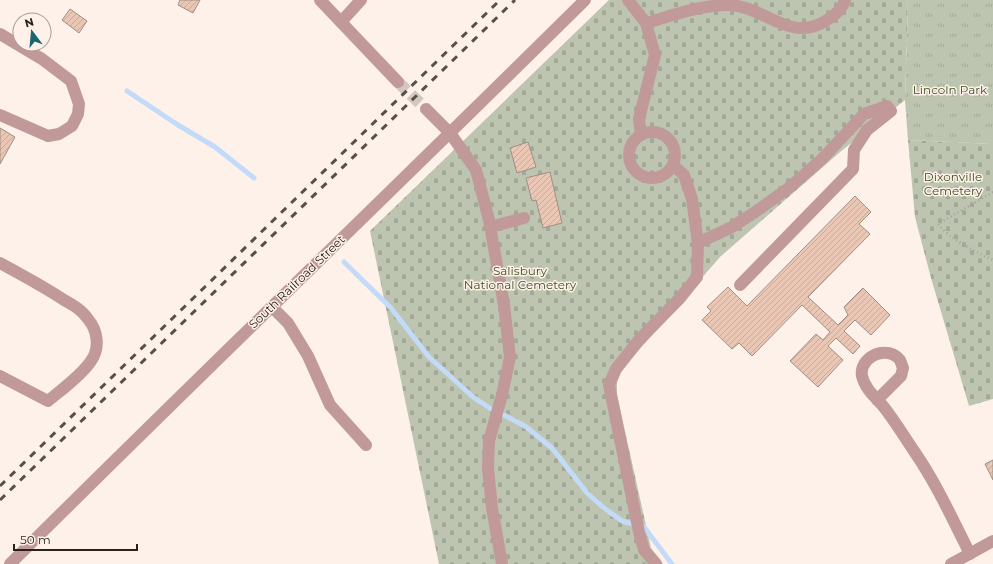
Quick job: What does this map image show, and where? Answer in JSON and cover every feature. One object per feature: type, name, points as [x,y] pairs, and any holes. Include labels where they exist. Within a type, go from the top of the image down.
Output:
[{"type":"street","points":[[320,0],[398,82]]},
{"type":"street","points":[[341,22],[362,0]]},
{"type":"street","name":"South Railroad Street","points":[[10,564],[585,0]]},
{"type":"street","points":[[628,0],[646,24],[655,55],[639,119],[641,135]]},
{"type":"street","points":[[646,24],[680,13],[714,6],[729,5],[745,7],[780,24],[793,28],[808,28],[822,24],[835,15],[845,0]]},
{"type":"street","points":[[0,34],[42,59],[71,81],[79,104],[78,114],[72,126],[59,134],[48,136],[0,115]]},
{"type":"street","points":[[698,243],[732,227],[790,187],[822,159],[864,114],[886,106],[891,110],[867,130],[854,150],[853,169],[740,285]]},
{"type":"street","points":[[426,109],[450,133],[476,170],[490,227],[504,305],[510,357],[502,395],[492,429],[488,468],[492,508],[502,564]]},
{"type":"street","points":[[655,133],[662,135],[672,144],[675,158],[673,165],[662,176],[646,178],[639,175],[633,169],[630,162],[630,146],[641,135],[655,133]]},
{"type":"street","points":[[656,564],[644,550],[639,532],[609,385],[616,369],[638,341],[680,298],[697,277],[698,243],[692,199],[684,175],[673,165]]},
{"type":"street","points":[[490,227],[524,218]]},
{"type":"street","points":[[0,263],[50,290],[79,309],[88,318],[97,335],[97,344],[91,362],[82,372],[48,401],[0,376]]},
{"type":"street","points":[[272,306],[288,323],[308,356],[330,406],[366,445]]},
{"type":"street","points":[[877,400],[917,455],[930,476],[970,554]]},
{"type":"street","points":[[951,564],[993,541]]},
{"type":"path","points":[[993,192],[938,224],[944,231],[977,253],[993,260]]},
{"type":"green space","name":"Salisbury National Cemetery","points":[[609,0],[908,0],[905,100],[840,152],[720,257],[617,377],[617,395],[651,548],[663,564],[439,564],[370,231]]},
{"type":"green space","name":"Lincoln Park","points":[[908,0],[993,0],[993,144],[908,140],[905,100]]},
{"type":"green space","name":"Dixonville Cemetery","points":[[908,140],[993,144],[993,399],[969,406],[931,278],[915,217]]},
{"type":"building","points":[[180,0],[200,0],[193,13],[178,5]]},
{"type":"building","points":[[70,9],[87,21],[79,33],[62,20]]},
{"type":"building","points":[[0,128],[15,137],[0,164]]},
{"type":"building","points":[[528,142],[536,167],[517,173],[510,148]]},
{"type":"building","points":[[550,172],[562,223],[543,228],[536,200],[532,201],[526,178]]},
{"type":"building","points":[[855,196],[871,212],[859,224],[870,234],[808,297],[838,325],[848,315],[844,307],[863,288],[890,315],[871,335],[855,320],[844,331],[860,346],[853,354],[836,338],[828,346],[843,360],[818,387],[790,361],[816,334],[823,340],[830,332],[802,305],[752,356],[739,343],[732,349],[702,320],[711,311],[707,307],[728,287],[747,306]]},
{"type":"building","points":[[993,460],[993,480],[985,464]]},
{"type":"waterway","points":[[127,91],[178,125],[215,147],[254,178]]},
{"type":"waterway","points":[[344,262],[391,308],[429,357],[473,397],[491,409]]},
{"type":"waterway","points":[[504,415],[525,426],[552,448],[587,493],[604,508],[622,521],[644,527],[672,564]]},
{"type":"tunnel","points":[[398,82],[426,109]]},
{"type":"railway","points":[[0,486],[500,0]]},
{"type":"railway","points":[[0,500],[515,0]]}]
